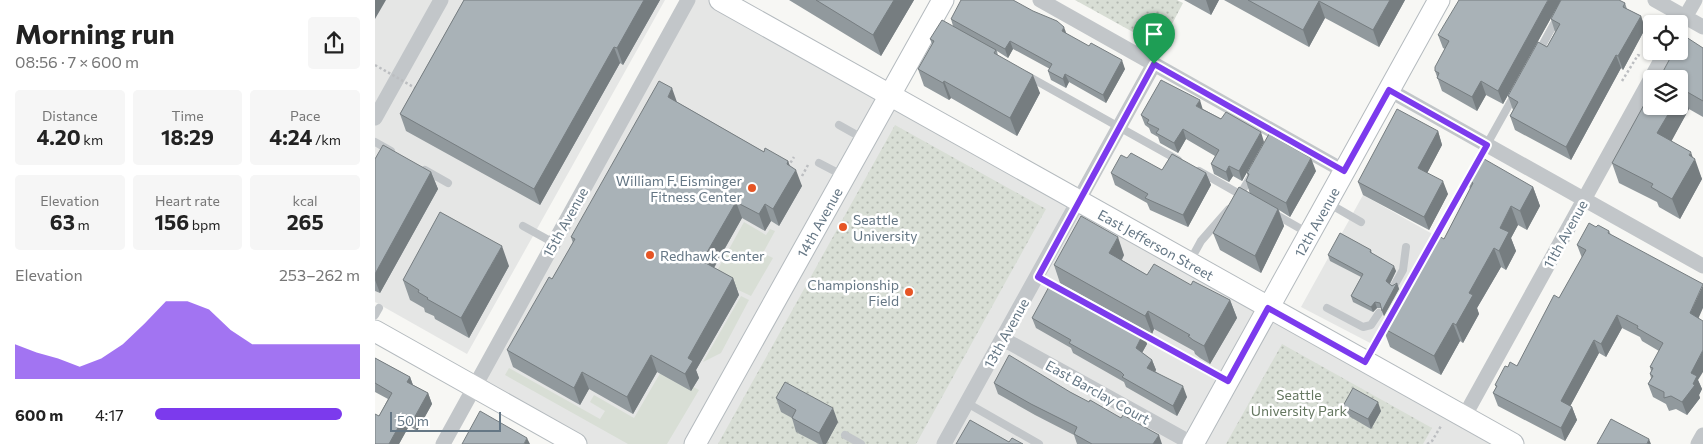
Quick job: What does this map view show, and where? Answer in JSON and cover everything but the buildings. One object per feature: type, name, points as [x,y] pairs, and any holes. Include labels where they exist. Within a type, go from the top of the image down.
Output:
[{"type":"street","points":[[375,118],[441,0]]},
{"type":"street","name":"15th Avenue","points":[[443,444],[688,0]]},
{"type":"street","name":"East Jefferson Street","points":[[720,0],[1513,444]]},
{"type":"street","name":"14th Avenue","points":[[695,444],[889,95],[935,24],[943,0]]},
{"type":"street","points":[[1040,0],[1154,64],[1273,137],[1344,171]]},
{"type":"street","name":"12th Avenue","points":[[1193,444],[1439,0]]},
{"type":"street","points":[[1655,0],[1673,15]]},
{"type":"street","points":[[1687,15],[1695,0]]},
{"type":"street","points":[[1688,24],[1703,27]]},
{"type":"street","name":"11th Avenue","points":[[1464,417],[1661,60]]},
{"type":"street","name":"13th Avenue","points":[[944,444],[1154,64]]},
{"type":"street","points":[[1389,90],[1703,266]]},
{"type":"street","points":[[377,326],[475,387],[576,444]]},
{"type":"street","name":"East Barclay Court","points":[[1003,339],[1193,444]]},
{"type":"street","points":[[1698,444],[1703,435]]},
{"type":"lane","points":[[1533,61],[1567,0]]},
{"type":"lane","points":[[1014,68],[1249,200]]},
{"type":"lane","points":[[1365,362],[1519,87]]},
{"type":"lane","points":[[839,126],[864,139]]},
{"type":"lane","points":[[375,142],[398,155]]},
{"type":"lane","points":[[819,163],[844,176]]},
{"type":"lane","points":[[414,164],[448,183]]},
{"type":"lane","points":[[1189,263],[1201,241],[1241,195],[1258,165]]},
{"type":"lane","points":[[1326,202],[1361,222]]},
{"type":"lane","points":[[1266,209],[1309,234]]},
{"type":"lane","points":[[523,226],[554,243]]},
{"type":"lane","points":[[1394,286],[1403,270],[1406,248]]},
{"type":"lane","points":[[1038,277],[1062,290]]},
{"type":"lane","points":[[1327,308],[1363,327],[1371,325],[1379,313]]},
{"type":"lane","points":[[1129,327],[1228,381]]},
{"type":"lane","points":[[967,404],[1039,444]]},
{"type":"lane","points":[[845,435],[861,444]]},
{"type":"path","points":[[1622,81],[1638,54],[1642,57]]},
{"type":"path","points":[[375,65],[418,89]]},
{"type":"path","points":[[787,168],[793,157]]},
{"type":"path","points":[[802,176],[808,165]]},
{"type":"path","points":[[1427,444],[1432,441],[1441,426]]},
{"type":"shaded area","points":[[375,0],[665,0],[467,354],[375,302]]},
{"type":"shaded area","name":"Seattle University","points":[[688,0],[720,0],[1513,444],[576,444],[475,387]]},
{"type":"shaded area","points":[[1363,195],[1436,236],[1374,345],[1301,307]]},
{"type":"green space","points":[[1075,0],[1177,0],[1183,3],[1160,47]]},
{"type":"green space","name":"Championship Field","points":[[895,125],[1046,209],[916,444],[718,444]]},
{"type":"green space","points":[[744,222],[766,235],[770,229],[775,231],[763,253],[773,258],[751,296],[713,278]]},
{"type":"green space","points":[[741,296],[749,300],[721,353],[703,362]]},
{"type":"green space","name":"Seattle University Park","points":[[1282,344],[1432,428],[1423,444],[1226,444]]},
{"type":"green space","points":[[509,368],[600,419],[605,411],[590,402],[594,395],[634,418],[662,370],[699,390],[667,444],[628,444],[505,375]]},
{"type":"place","name":"William F. Eisminger Fitness Center","points":[[752,188]]},
{"type":"place","name":"Seattle University","points":[[843,227]]},
{"type":"place","name":"Redhawk Center","points":[[650,255]]},
{"type":"place","name":"Championship Field","points":[[909,292]]},
{"type":"route","points":[[1154,64],[1344,171],[1389,90],[1487,145],[1365,362],[1268,308],[1228,381],[1038,277],[1154,64]]}]
